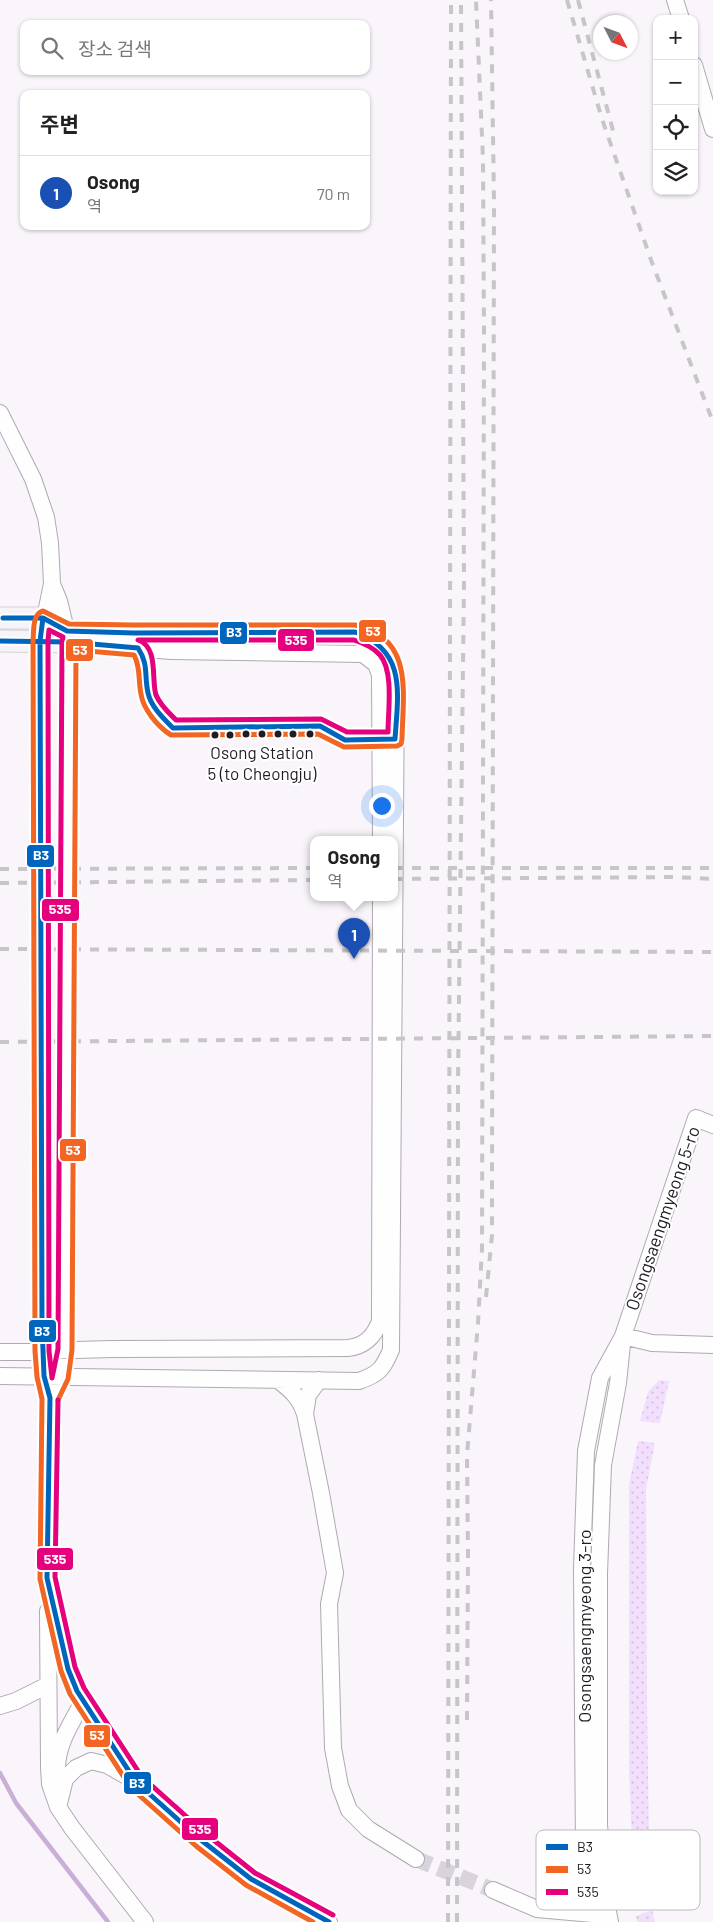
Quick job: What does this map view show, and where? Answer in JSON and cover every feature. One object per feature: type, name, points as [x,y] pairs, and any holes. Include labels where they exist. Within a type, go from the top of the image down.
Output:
[{"type":"main road","points":[[0,618],[43,618],[68,636]]},
{"type":"main road","points":[[0,641],[40,641],[68,636]]},
{"type":"street","points":[[675,0],[680,15]]},
{"type":"street","points":[[698,78],[713,129]]},
{"type":"street","points":[[0,413],[33,478],[46,517],[50,543],[52,584],[43,618],[40,641],[42,1351],[44,1376],[50,1398],[47,1578],[48,1766],[50,1784],[58,1807],[145,1922]]},
{"type":"street","points":[[50,1398],[61,1377],[64,1350],[68,636],[60,601],[52,584]]},
{"type":"street","points":[[68,636],[134,633],[355,632],[372,638],[386,651],[394,667],[396,684],[388,739],[381,836]]},
{"type":"street","points":[[68,636],[138,648],[171,651],[364,654],[376,664],[380,675],[388,739],[388,836]]},
{"type":"street","points":[[138,648],[146,660],[148,695],[161,716],[173,728],[320,726],[345,740],[388,739]]},
{"type":"street","points":[[0,1352],[348,1348],[365,1344],[377,1329],[380,1321],[381,901]]},
{"type":"street","points":[[0,1376],[359,1381],[373,1376],[384,1367],[391,1350],[389,901]]},
{"type":"street","name":"Osongsaengmyeong 5-ro","points":[[623,1336],[696,1118],[713,1124]]},
{"type":"street","points":[[623,1336],[652,1343],[713,1345]]},
{"type":"street","name":"Osongsaengmyeong 3-ro","points":[[584,1830],[582,1569],[586,1452],[600,1378],[623,1336]]},
{"type":"street","name":"Osongsaengmyeong 3-ro","points":[[599,1830],[599,1574],[603,1465],[618,1383],[623,1336]]},
{"type":"street","points":[[278,1380],[299,1399],[305,1414],[335,1573],[330,1604],[333,1748],[340,1786],[349,1810],[368,1829],[416,1859]]},
{"type":"street","points":[[305,1414],[308,1396],[319,1380]]},
{"type":"street","points":[[47,1578],[68,1669],[83,1702],[136,1782]]},
{"type":"street","points":[[0,1706],[16,1701],[48,1684]]},
{"type":"street","points":[[58,1807],[56,1764],[59,1750],[83,1702]]},
{"type":"street","points":[[58,1807],[65,1779],[76,1768],[91,1761],[107,1764],[136,1782],[201,1840],[251,1879],[329,1922]]},
{"type":"street","points":[[493,1890],[536,1909]]},
{"type":"street","points":[[543,1910],[594,1918]]},
{"type":"shaded area","points":[[659,1380],[669,1381],[660,1423],[640,1421],[648,1392]]},
{"type":"shaded area","points":[[638,1441],[655,1443],[646,1489],[649,1830],[631,1830],[629,1770],[629,1485]]},
{"type":"shaded area","points":[[652,1910],[655,1922],[637,1922],[636,1916]]},
{"type":"waterway","points":[[0,1773],[16,1803],[108,1922]]},
{"type":"tunnel","points":[[416,1859],[493,1890]]},
{"type":"railway","points":[[448,1922],[451,0]]},
{"type":"railway","points":[[457,1922],[458,1081],[464,582],[461,0]]},
{"type":"railway","points":[[467,1720],[467,1455],[482,1248],[484,332],[483,159],[476,0]]},
{"type":"railway","points":[[486,1297],[492,1235],[494,202],[491,0]]},
{"type":"railway","points":[[567,0],[602,119],[651,260],[713,422]]},
{"type":"railway","points":[[578,0],[615,138]]},
{"type":"railway","points":[[0,869],[310,868]]},
{"type":"railway","points":[[398,868],[713,868]]},
{"type":"railway","points":[[398,879],[674,877],[713,879]]},
{"type":"railway","points":[[0,883],[310,880]]},
{"type":"railway","points":[[0,949],[713,952]]},
{"type":"railway","points":[[0,1042],[713,1036]]},
{"type":"transit line","name":"53","points":[[58,1400],[68,1379],[72,1350],[76,650],[134,655],[138,665],[142,700],[156,722],[171,735],[318,734],[344,747],[397,746],[401,744],[402,739],[403,686],[401,669],[396,654],[387,642],[374,632],[355,625],[69,624],[43,611],[35,619],[33,641],[35,1351],[37,1377],[42,1399],[40,1579],[61,1671],[70,1694],[131,1788],[196,1846],[246,1885],[313,1922]]},
{"type":"transit line","name":"B3","points":[[0,641],[69,642],[138,648],[144,660],[147,687],[152,703],[173,728],[320,726],[345,740],[395,739],[396,675],[384,650],[372,640],[355,632],[134,633],[67,631],[43,618],[3,618]]},
{"type":"transit line","name":"B3","points":[[43,618],[40,641],[42,1324],[44,1376],[50,1398],[47,1578],[68,1669],[77,1691],[136,1782],[201,1840],[251,1879],[329,1922]]},
{"type":"transit line","name":"535","points":[[49,630],[63,637],[58,1349],[52,1378],[49,1351],[49,630]]},
{"type":"transit line","name":"535","points":[[138,640],[357,641],[374,650],[384,662],[389,681],[388,732],[347,732],[321,719],[176,720],[165,709],[156,695],[152,657],[145,644],[138,640]]},
{"type":"transit line","name":"535","points":[[58,1400],[55,1577],[75,1667],[84,1688],[142,1777],[206,1834],[255,1873],[333,1915]]},
{"type":"place","name":"Osong Station 5 (to Cheongju)","points":[[262,734]]},
{"type":"place","name":"Osong","points":[[354,959]]}]
